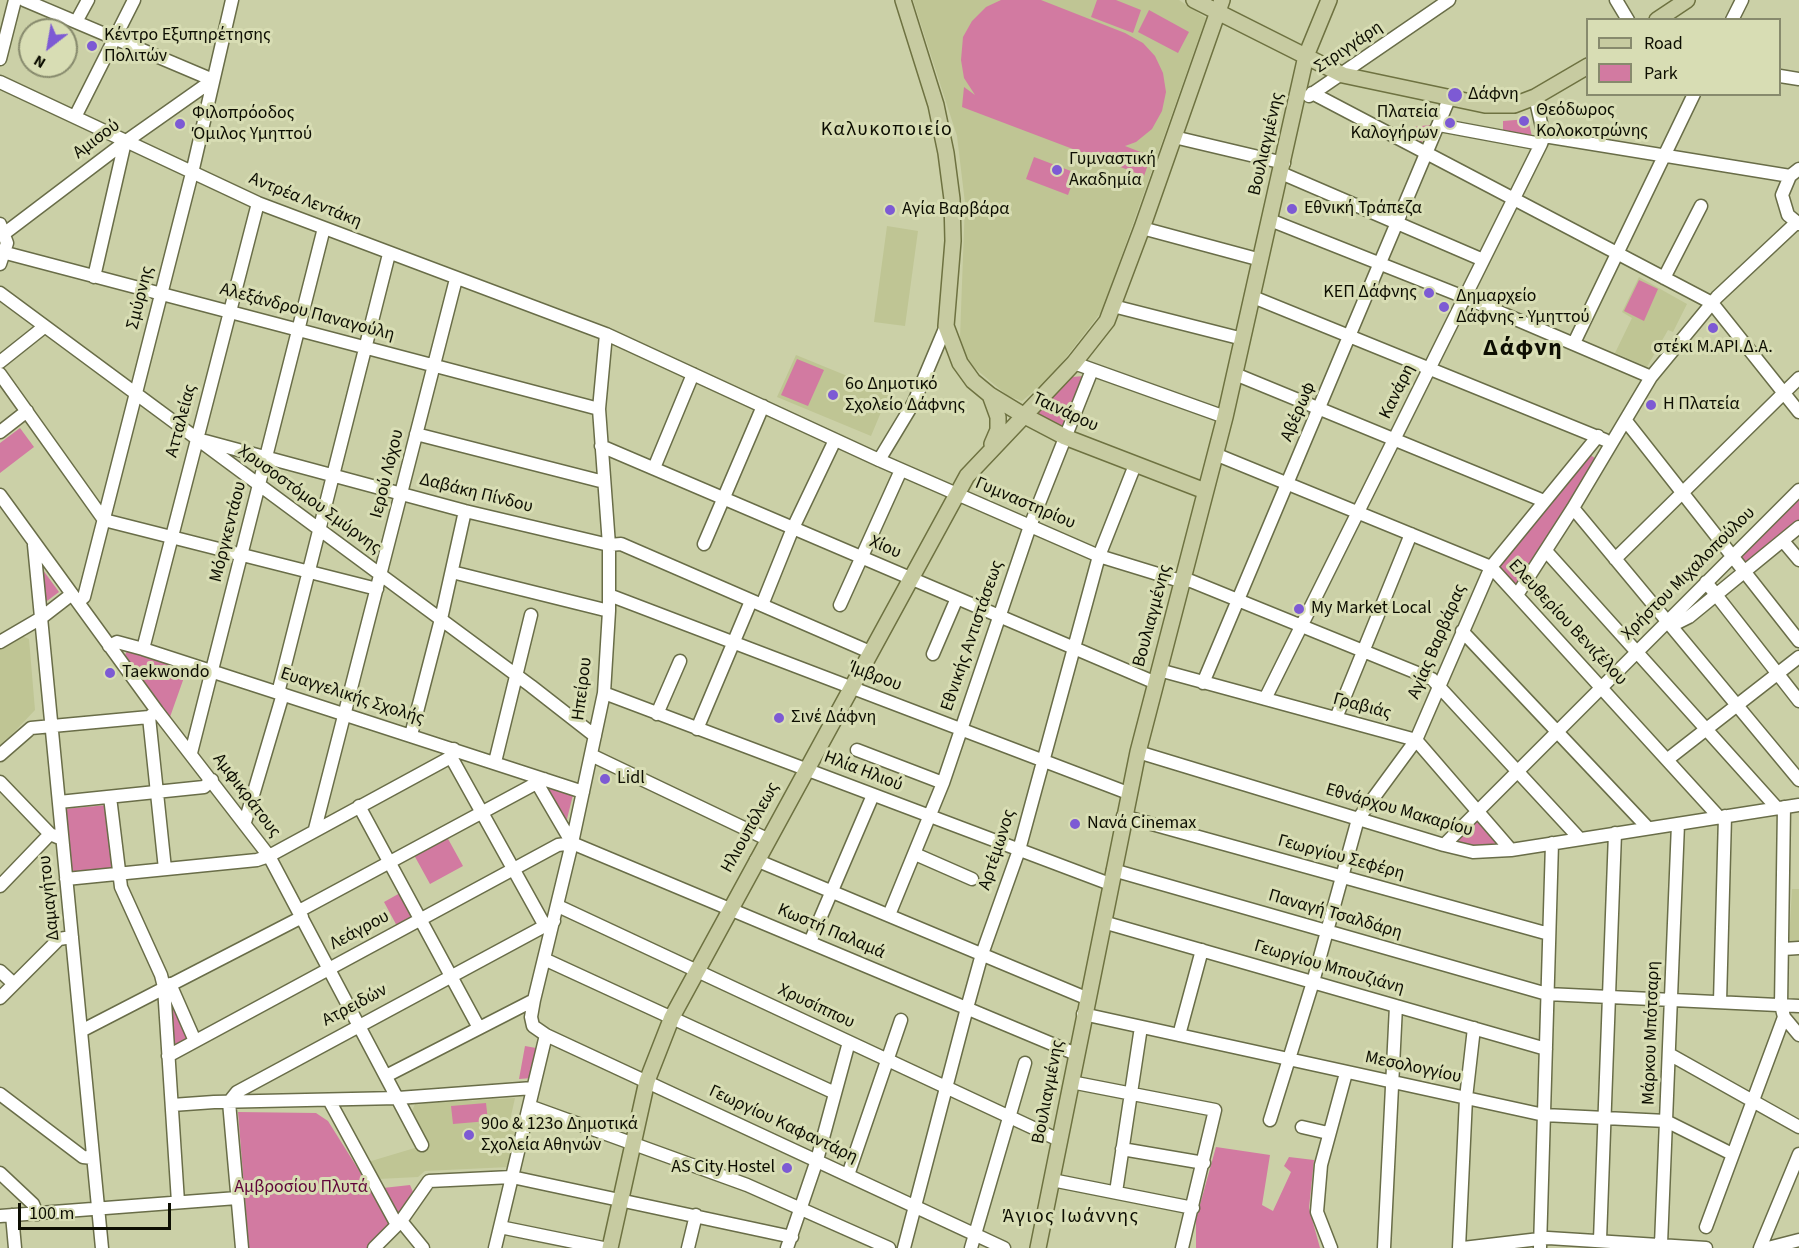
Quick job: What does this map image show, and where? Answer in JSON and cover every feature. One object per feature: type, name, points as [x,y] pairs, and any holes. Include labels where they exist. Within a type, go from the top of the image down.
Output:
[{"type":"main road","points":[[903,0],[936,105],[946,153],[953,241],[946,326]]},
{"type":"main road","points":[[1194,0],[1220,6],[1343,75],[1449,99],[1503,106],[1535,97],[1586,67]]},
{"type":"main road","name":"Βουλιαγμένης","points":[[1038,1248],[1128,794],[1225,417],[1306,56],[1329,0]]},
{"type":"main road","points":[[1660,18],[1687,0]]},
{"type":"main road","points":[[986,453],[1074,363],[1099,332],[1113,306],[1220,6]]},
{"type":"main road","name":"Ταινάρου","points":[[946,326],[960,363],[973,381],[990,395],[1023,416],[1065,437],[1205,491]]},
{"type":"main road","points":[[986,453],[998,430],[998,417],[990,395]]},
{"type":"main road","name":"Ηλιουπόλεως","points":[[610,1248],[647,1081],[672,1017],[967,476],[986,453]]},
{"type":"street","points":[[0,59],[15,0]]},
{"type":"street","points":[[24,0],[67,18]]},
{"type":"street","points":[[78,18],[88,0]]},
{"type":"street","points":[[75,117],[134,0]]},
{"type":"street","name":"Σμύρνης","points":[[75,598],[84,597],[192,173],[232,0]]},
{"type":"street","name":"Στριγγάρη","points":[[1297,103],[1343,75],[1449,0]]},
{"type":"street","points":[[1616,0],[1627,18]]},
{"type":"street","points":[[1733,18],[1742,0]]},
{"type":"street","points":[[78,23],[213,80]]},
{"type":"street","points":[[1781,76],[1799,79]]},
{"type":"street","name":"Αμισού","points":[[2,228],[213,80]]},
{"type":"street","name":"Αντρέα Λεντάκη","points":[[0,82],[258,202],[389,254],[606,334]]},
{"type":"street","points":[[1312,93],[1712,303],[1799,412]]},
{"type":"street","points":[[1574,343],[1693,96]]},
{"type":"street","points":[[1535,97],[1542,140]]},
{"type":"street","name":"Αβέρωφ","points":[[1203,682],[1449,99]]},
{"type":"street","points":[[1439,125],[1794,172],[1782,195],[1784,206],[1797,224],[1712,303],[1651,377],[1626,422],[1517,595]]},
{"type":"street","points":[[1174,137],[1282,168],[1398,224],[1483,261]]},
{"type":"street","name":"Κανάρη","points":[[1265,699],[1542,140]]},
{"type":"street","points":[[94,277],[125,142]]},
{"type":"street","name":"Ατταλείας","points":[[143,649],[258,202]]},
{"type":"street","points":[[1664,278],[1701,206]]},
{"type":"street","points":[[1270,220],[1464,297],[1651,377]]},
{"type":"street","points":[[2,228],[3,258]]},
{"type":"street","name":"Μόργκεντάου","points":[[191,753],[324,228]]},
{"type":"street","points":[[1142,228],[1261,260]]},
{"type":"street","points":[[245,822],[281,693],[319,530],[389,254]]},
{"type":"street","name":"Αλεξάνδρου Παναγούλη","points":[[3,258],[94,277],[599,409]]},
{"type":"street","name":"Ιερού Λόχου","points":[[315,829],[456,279]]},
{"type":"street","name":"Χρυσοστόμου Σμύρνης","points":[[0,293],[595,736]]},
{"type":"street","points":[[1253,297],[1351,334],[1598,436],[1612,444]]},
{"type":"street","points":[[1113,306],[1243,339]]},
{"type":"street","points":[[879,460],[914,402],[946,326]]},
{"type":"street","points":[[0,362],[44,327]]},
{"type":"street","name":"Γυμναστηρίου","points":[[606,334],[901,470],[1099,556],[1191,581],[1432,679],[1580,839]]},
{"type":"street","name":"Ηπείρου","points":[[546,1035],[532,1022],[534,999],[549,924],[558,906],[604,693],[609,611],[609,545],[599,409],[606,334]]},
{"type":"street","points":[[1074,363],[1225,417]]},
{"type":"street","name":"Εθνικής Αντιστάσεως","points":[[889,915],[931,817],[1001,617],[1030,526],[1092,370]]},
{"type":"street","points":[[0,374],[104,520],[377,589]]},
{"type":"street","points":[[654,468],[693,374]]},
{"type":"street","points":[[1235,374],[1544,501]]},
{"type":"street","points":[[1615,559],[1799,378]]},
{"type":"street","points":[[704,544],[763,406]]},
{"type":"street","points":[[0,432],[27,411]]},
{"type":"street","points":[[1626,422],[1799,640]]},
{"type":"street","points":[[416,434],[604,482]]},
{"type":"street","name":"Αγίας Βαρβάρας","points":[[1270,1120],[1328,931],[1358,819],[1416,740],[1491,567],[1598,436]]},
{"type":"street","name":"Δαβάκη Πίνδου","points":[[196,439],[465,511],[609,545],[621,544],[870,652]]},
{"type":"street","points":[[697,729],[734,642],[756,603],[835,440]]},
{"type":"street","name":"Χίου","points":[[601,446],[1073,648],[1157,676]]},
{"type":"street","name":"Ελευθερίου Βενιζέλου","points":[[1215,454],[1491,567],[1722,817]]},
{"type":"street","name":"Αρτέμωνος","points":[[904,1248],[982,954],[1019,850],[1099,556],[1135,465]]},
{"type":"street","points":[[840,605],[901,470]]},
{"type":"street","name":"Χρήστου Μιχαλοπούλου","points":[[1444,845],[1799,490]]},
{"type":"street","name":"Αμφικράτους","points":[[0,495],[109,646],[153,714],[191,753],[269,856],[422,1145]]},
{"type":"street","points":[[1573,508],[1799,780]]},
{"type":"street","points":[[411,735],[441,620],[465,511]]},
{"type":"street","points":[[1669,622],[1677,623],[1689,618],[1799,527]]},
{"type":"street","points":[[1336,718],[1411,534]]},
{"type":"street","points":[[1783,541],[1799,560]]},
{"type":"street","name":"Δαμαγήτου","points":[[34,544],[102,1248]]},
{"type":"street","points":[[1546,551],[1706,729],[1781,808],[1782,1011],[1753,1101],[1706,1227]]},
{"type":"street","points":[[452,572],[609,611]]},
{"type":"street","points":[[1706,582],[1799,701]]},
{"type":"street","name":"Ίμβρου","points":[[609,595],[1128,794]]},
{"type":"street","points":[[0,642],[75,598]]},
{"type":"street","points":[[933,654],[957,598]]},
{"type":"street","points":[[495,762],[531,615]]},
{"type":"street","points":[[1462,631],[1648,828]]},
{"type":"street","name":"Ευαγγελικής Σχολής","points":[[109,646],[117,642],[143,649],[411,735],[453,753],[495,762],[540,781],[584,792]]},
{"type":"street","points":[[1668,759],[1799,657]]},
{"type":"street","points":[[657,714],[680,661]]},
{"type":"street","name":"Γραβιάς","points":[[1157,676],[1203,682],[1416,740]]},
{"type":"street","name":"Ηλία Ηλιού","points":[[604,693],[1019,850],[1111,877]]},
{"type":"street","points":[[0,754],[24,731],[31,728],[153,714],[165,869]]},
{"type":"street","points":[[1416,740],[1511,850]]},
{"type":"street","points":[[858,750],[943,783]]},
{"type":"street","name":"Εθνάρχου Μακαρίου","points":[[1138,752],[1473,852],[1511,850],[1799,805]]},
{"type":"street","points":[[66,879],[257,860],[269,856],[453,753],[482,813],[513,869],[549,924]]},
{"type":"street","points":[[591,755],[767,840]]},
{"type":"street","points":[[59,802],[204,787],[212,780]]},
{"type":"street","points":[[81,1031],[300,914],[540,781],[572,843]]},
{"type":"street","points":[[0,782],[50,834],[62,839]]},
{"type":"street","points":[[810,942],[873,795]]},
{"type":"street","points":[[110,797],[121,887],[161,975],[195,1041]]},
{"type":"street","points":[[359,806],[479,1028]]},
{"type":"street","name":"Γεωργίου Σεφέρη","points":[[1123,816],[1549,934]]},
{"type":"street","points":[[1720,1002],[1722,817]]},
{"type":"street","name":"Μάρκου Μπότσαρη","points":[[1661,1244],[1678,824]]},
{"type":"street","points":[[1600,1240],[1602,1119],[1615,833]]},
{"type":"street","points":[[0,886],[50,834]]},
{"type":"street","name":"Λεάγρου","points":[[168,1056],[558,845],[572,843]]},
{"type":"street","name":"Κωστή Παλαμά","points":[[572,843],[1076,1054]]},
{"type":"street","points":[[1540,1243],[1552,843]]},
{"type":"street","points":[[915,854],[972,879]]},
{"type":"street","points":[[756,860],[1086,998]]},
{"type":"street","name":"Παναγή Τσαλδάρη","points":[[1111,877],[1328,931],[1547,994],[1720,1002],[1782,1011],[1799,1006]]},
{"type":"street","name":"Χρυσίππου","points":[[558,906],[1059,1140]]},
{"type":"street","name":"Γεωργίου Μπουζιάνη","points":[[1102,922],[1546,1049]]},
{"type":"street","name":"Ατρειδών","points":[[230,1102],[237,1092],[358,1024],[549,924]]},
{"type":"street","points":[[0,998],[59,939],[72,937]]},
{"type":"street","points":[[1783,949],[1799,948]]},
{"type":"street","points":[[1179,1035],[1202,950]]},
{"type":"street","points":[[544,958],[834,1093]]},
{"type":"street","points":[[0,971],[14,984]]},
{"type":"street","points":[[167,986],[168,1056],[178,1202]]},
{"type":"street","points":[[386,1076],[534,999]]},
{"type":"street","points":[[1384,1248],[1396,1006]]},
{"type":"street","points":[[1782,1011],[1799,1035]]},
{"type":"street","name":"Μεσολογγίου","points":[[1083,1014],[1544,1115],[1666,1121],[1732,1154]]},
{"type":"street","points":[[849,1175],[901,1020]]},
{"type":"street","points":[[1116,1192],[1141,1027]]},
{"type":"street","points":[[1474,1028],[1466,1098],[1461,1248],[1600,1240],[1705,1248]]},
{"type":"street","points":[[495,1248],[546,1035]]},
{"type":"street","name":"Γεωργίου Καφαντάρη","points":[[546,1035],[1004,1248]]},
{"type":"street","points":[[374,1248],[386,1243],[429,1181],[512,1177],[696,1215],[790,1242],[817,1160],[849,1042]]},
{"type":"street","points":[[1669,1054],[1799,1127]]},
{"type":"street","points":[[971,1248],[1025,1063]]},
{"type":"street","points":[[1331,1248],[1317,1212],[1321,1165],[1346,1072]]},
{"type":"street","points":[[1071,1082],[1215,1110],[1182,1248]]},
{"type":"street","points":[[172,1105],[398,1098],[533,1088]]},
{"type":"street","points":[[0,1094],[83,1157],[93,1158]]},
{"type":"street","points":[[329,1100],[399,1223],[423,1248]]},
{"type":"street","points":[[230,1102],[242,1248]]},
{"type":"street","points":[[529,1106],[802,1208],[889,1248]]},
{"type":"street","points":[[1302,1127],[1328,1133]]},
{"type":"street","points":[[1122,1149],[1204,1163]]},
{"type":"street","points":[[1760,1248],[1799,1154]]},
{"type":"street","points":[[0,1173],[33,1204],[37,1214]]},
{"type":"street","points":[[1052,1179],[1193,1208]]},
{"type":"street","points":[[15,1248],[6,1216],[237,1198]]},
{"type":"street","points":[[688,1248],[696,1215]]},
{"type":"street","points":[[500,1227],[603,1248]]},
{"type":"street","points":[[1768,1248],[1799,1240]]},
{"type":"shaded area","name":"Γυμναστική Ακαδημία","points":[[913,0],[1179,0],[1206,18],[1102,311],[1050,378],[1022,401],[1008,396],[965,360],[960,338],[965,203],[957,136]]},
{"type":"shaded area","points":[[887,226],[918,231],[905,326],[874,322]]},
{"type":"shaded area","points":[[1639,277],[1687,304],[1673,332],[1668,330],[1647,367],[1615,353],[1632,318],[1622,312]]},
{"type":"shaded area","name":"6ο Δημοτικό Σχολείο Δάφνης","points":[[796,355],[889,393],[871,436],[777,397]]},
{"type":"shaded area","points":[[22,636],[29,639],[35,710],[0,747],[0,648]]},
{"type":"shaded area","points":[[1792,889],[1799,889],[1799,942],[1789,942]]},
{"type":"shaded area","name":"90ο & 123ο Δημοτικά Σχολεία Αθηνών","points":[[515,1098],[509,1125],[516,1126],[509,1167],[425,1171],[418,1177],[378,1179],[368,1162],[428,1144],[412,1111],[415,1104]]},
{"type":"green space","points":[[1001,0],[1041,0],[1125,33],[1143,43],[1155,56],[1163,73],[1166,92],[1162,111],[1152,129],[1136,142],[1125,146],[1151,156],[1144,176],[962,107],[964,87],[975,95],[964,78],[961,60],[963,37],[972,21],[986,7]]},
{"type":"green space","points":[[1097,0],[1116,0],[1141,10],[1133,33],[1091,17]]},
{"type":"green space","points":[[1149,10],[1189,32],[1178,53],[1138,32]]},
{"type":"green space","points":[[1528,119],[1533,141],[1503,135],[1503,121]]},
{"type":"green space","points":[[1430,125],[1429,132],[1421,143],[1405,141],[1413,127]]},
{"type":"green space","points":[[1034,157],[1076,173],[1068,195],[1026,179]]},
{"type":"green space","points":[[1639,280],[1658,289],[1644,321],[1624,311]]},
{"type":"green space","points":[[797,359],[824,370],[808,406],[781,395]]},
{"type":"green space","points":[[1084,376],[1063,428],[1036,415],[1072,377]]},
{"type":"green space","points":[[20,428],[34,447],[0,473],[0,443]]},
{"type":"green space","points":[[1589,454],[1596,459],[1560,522],[1515,586],[1506,578],[1498,565]]},
{"type":"green space","points":[[1799,495],[1799,520],[1747,568],[1739,555]]},
{"type":"green space","points":[[40,566],[59,592],[43,604]]},
{"type":"green space","points":[[127,651],[187,669],[170,717],[125,655]]},
{"type":"green space","points":[[552,787],[573,795],[565,827],[544,791]]},
{"type":"green space","points":[[108,805],[114,868],[70,872],[63,809]]},
{"type":"green space","points":[[1477,818],[1497,842],[1495,845],[1460,845],[1458,836]]},
{"type":"green space","points":[[447,837],[463,866],[430,884],[414,855]]},
{"type":"green space","points":[[400,893],[413,918],[397,926],[384,902]]},
{"type":"green space","points":[[171,997],[191,1038],[173,1047]]},
{"type":"green space","points":[[525,1046],[536,1048],[532,1078],[519,1079]]},
{"type":"green space","points":[[486,1103],[488,1121],[453,1124],[451,1106]]},
{"type":"green space","name":"Αμβροσίου Πλυτά","points":[[238,1112],[316,1113],[328,1121],[392,1223],[367,1248],[249,1248]]},
{"type":"green space","points":[[1216,1147],[1270,1155],[1262,1205],[1273,1211],[1291,1172],[1284,1166],[1289,1157],[1314,1160],[1309,1208],[1320,1248],[1196,1248],[1196,1219]]},
{"type":"green space","points":[[410,1185],[413,1192],[397,1215],[383,1188]]},
{"type":"place","name":"Κέντρο Εξυπηρέτησης Πολιτών","points":[[92,46]]},
{"type":"place","name":"Δάφνη","points":[[1455,95]]},
{"type":"place","name":"Θεόδωρος Κολοκοτρώνης","points":[[1524,121]]},
{"type":"place","name":"Πλατεία Καλογήρων","points":[[1450,123]]},
{"type":"place","name":"Φιλοπρόοδος Όμιλος Υμηττού","points":[[180,124]]},
{"type":"place","name":"Γυμναστική Ακαδημία","points":[[1057,170]]},
{"type":"place","name":"Εθνική Τράπεζα","points":[[1292,209]]},
{"type":"place","name":"Αγία Βαρβάρα","points":[[890,210]]},
{"type":"place","name":"ΚΕΠ Δάφνης","points":[[1429,293]]},
{"type":"place","name":"Δημαρχείο Δάφνης - Υμηττού","points":[[1444,307]]},
{"type":"place","name":"στέκι Μ.ΑΡΙ.Δ.Α.","points":[[1713,328]]},
{"type":"place","name":"6ο Δημοτικό Σχολείο Δάφνης","points":[[833,395]]},
{"type":"place","name":"Η Πλατεία","points":[[1651,405]]},
{"type":"place","name":"My Market Local","points":[[1299,609]]},
{"type":"place","name":"Taekwondo","points":[[110,673]]},
{"type":"place","name":"Σινέ Δάφνη","points":[[779,718]]},
{"type":"place","name":"Lidl","points":[[605,779]]},
{"type":"place","name":"Νανά Cinemax","points":[[1075,824]]},
{"type":"place","name":"90ο & 123ο Δημοτικά Σχολεία Αθηνών","points":[[469,1135]]},
{"type":"place","name":"AS City Hostel","points":[[787,1168]]},
{"type":"district","name":"Καλυκοποιείο","points":[[887,131]]},
{"type":"district","name":"Δάφνη","points":[[1523,350]]},
{"type":"district","name":"Άγιος Ιωάννης","points":[[1071,1218]]}]
